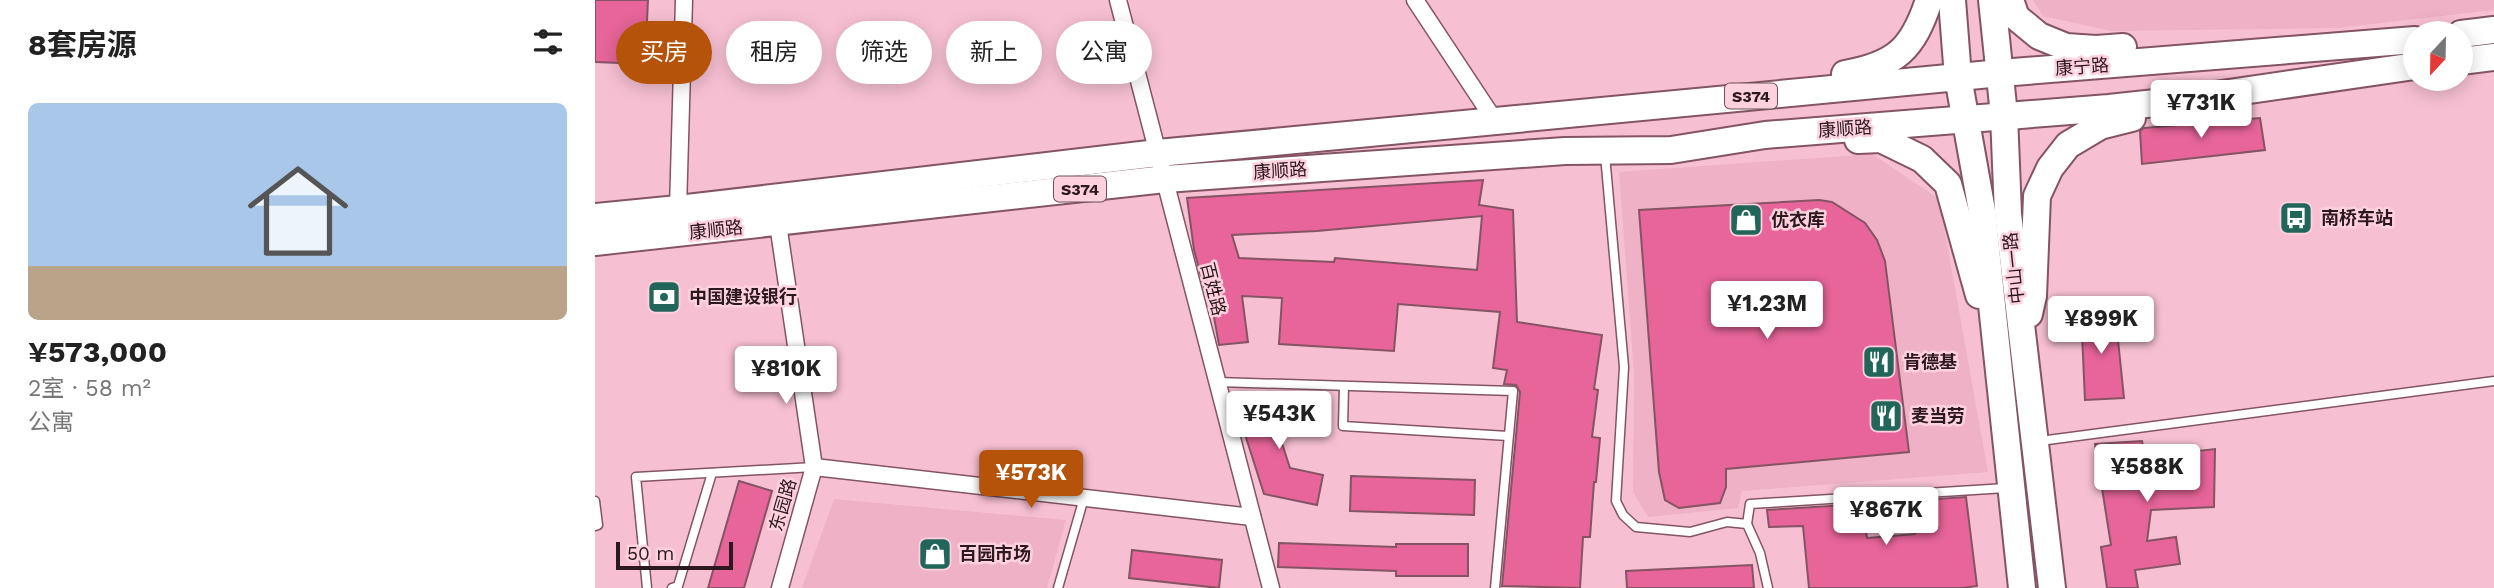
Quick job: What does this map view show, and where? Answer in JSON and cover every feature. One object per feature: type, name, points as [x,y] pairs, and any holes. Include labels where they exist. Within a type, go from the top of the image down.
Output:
[{"type":"main road","points":[[1758,95],[1812,80],[1873,69],[1901,52],[1919,29],[1929,0]]},
{"type":"main road","name":"中山一路","points":[[1952,0],[1958,77],[1982,211],[1996,348]]},
{"type":"main road","name":"中山一路","points":[[1992,0],[2001,72],[2008,214],[2052,588]]},
{"type":"main road","points":[[2010,0],[2015,17],[2039,36],[2066,47],[2097,49],[2250,38],[2320,48]]},
{"type":"main road","points":[[2473,33],[2494,30]]},
{"type":"main road","name":"康宁路","points":[[1958,77],[2403,41]]},
{"type":"main road","points":[[2473,60],[2494,57]]},
{"type":"main road","points":[[2004,115],[2174,101],[2403,68]]},
{"type":"main road","name":"康顺路","points":[[595,217],[1158,153],[1958,77]]},
{"type":"main road","points":[[2022,347],[2033,296],[2037,196],[2050,168],[2069,145],[2100,127],[2113,123],[2153,113],[2268,98],[2319,80]]},
{"type":"main road","name":"S374","points":[[1966,120],[2004,115]]},
{"type":"main road","name":"康顺路","points":[[595,242],[1165,179],[1565,151],[1671,150],[1765,135],[1966,120]]},
{"type":"main road","points":[[1671,150],[1881,139],[1922,159],[1948,184],[1961,226],[1970,270],[1996,348],[2022,588]]},
{"type":"street","points":[[678,209],[684,0]]},
{"type":"street","name":"百姓路","points":[[1118,0],[1271,588]]},
{"type":"street","points":[[1415,0],[1495,121]]},
{"type":"street","name":"东园路","points":[[778,223],[814,467],[780,588]]},
{"type":"street","points":[[814,467],[1252,517]]},
{"type":"lane","points":[[1605,150],[1624,367],[1616,502],[1623,515],[1636,527],[1690,532],[1727,522],[1747,524]]},
{"type":"lane","points":[[2034,442],[2494,381]]},
{"type":"lane","points":[[1217,382],[1513,391],[1495,588]]},
{"type":"lane","points":[[1344,386],[1343,426],[1509,436]]},
{"type":"lane","points":[[647,588],[636,477],[814,467]]},
{"type":"lane","points":[[672,588],[678,586],[712,473]]},
{"type":"lane","points":[[1768,588],[1761,553],[1747,524],[1750,504],[2011,487]]},
{"type":"lane","points":[[1058,588],[1084,498]]},
{"type":"lane","points":[[595,501],[598,525],[595,526]]},
{"type":"shaded area","points":[[2033,0],[2494,0],[2494,10],[2338,28],[2111,31],[2043,16]]},
{"type":"shaded area","points":[[1872,154],[1939,199],[1988,472],[1742,491],[1738,508],[1648,517],[1633,492],[1634,374],[1619,172]]},
{"type":"shaded area","name":"百园市场","points":[[834,499],[1066,520],[1047,588],[802,588]]},
{"type":"building","points":[[595,0],[648,0],[647,21],[616,21],[616,63],[595,62]]},
{"type":"building","points":[[2260,118],[2265,150],[2142,164],[2140,131],[2144,128]]},
{"type":"building","points":[[1483,180],[1479,205],[1513,210],[1517,322],[1602,335],[1594,389],[1598,390],[1592,437],[1600,438],[1590,537],[1583,537],[1580,588],[1502,586],[1520,392],[1516,385],[1504,384],[1507,370],[1493,368],[1500,312],[1398,304],[1394,351],[1279,344],[1282,298],[1242,296],[1248,342],[1219,345],[1210,295],[1206,295],[1194,250],[1187,198]],"holes":[[[1482,216],[1477,270],[1335,258],[1334,262],[1239,258],[1232,235],[1317,231]]]},
{"type":"building","points":[[1819,200],[1832,202],[1865,223],[1877,240],[1885,261],[1909,452],[1726,469],[1726,487],[1720,503],[1679,508],[1665,500],[1659,472],[1639,210]]},
{"type":"building","points":[[2115,311],[2124,398],[2085,400],[2081,312]]},
{"type":"building","points":[[1236,406],[1314,407],[1314,431],[1278,431],[1290,468],[1323,475],[1317,505],[1264,494]]},
{"type":"building","points":[[2142,441],[2145,457],[2215,449],[2214,507],[2151,510],[2147,541],[2176,537],[2180,564],[2135,570],[2138,588],[2107,588],[2101,547],[2111,545],[2095,444]]},
{"type":"building","points":[[1351,476],[1475,480],[1474,515],[1350,511]]},
{"type":"building","points":[[739,481],[772,491],[744,588],[708,588]]},
{"type":"building","points":[[1966,497],[1977,586],[1963,588],[1809,588],[1803,526],[1769,527],[1767,510],[1862,504],[1867,538],[1915,534],[1908,501]]},
{"type":"building","points":[[1279,543],[1396,547],[1396,544],[1468,544],[1468,576],[1396,576],[1396,571],[1278,567]]},
{"type":"building","points":[[1132,550],[1222,560],[1219,588],[1129,578]]},
{"type":"building","points":[[1752,565],[1754,588],[1627,588],[1626,571]]},
{"type":"place","name":"南桥车站","points":[[2296,218]]},
{"type":"place","name":"优衣库","points":[[1746,220]]},
{"type":"place","name":"中国建设银行","points":[[664,297]]},
{"type":"place","name":"肯德基","points":[[1879,362]]},
{"type":"place","name":"麦当劳","points":[[1886,416]]},
{"type":"place","name":"百园市场","points":[[935,554]]}]
